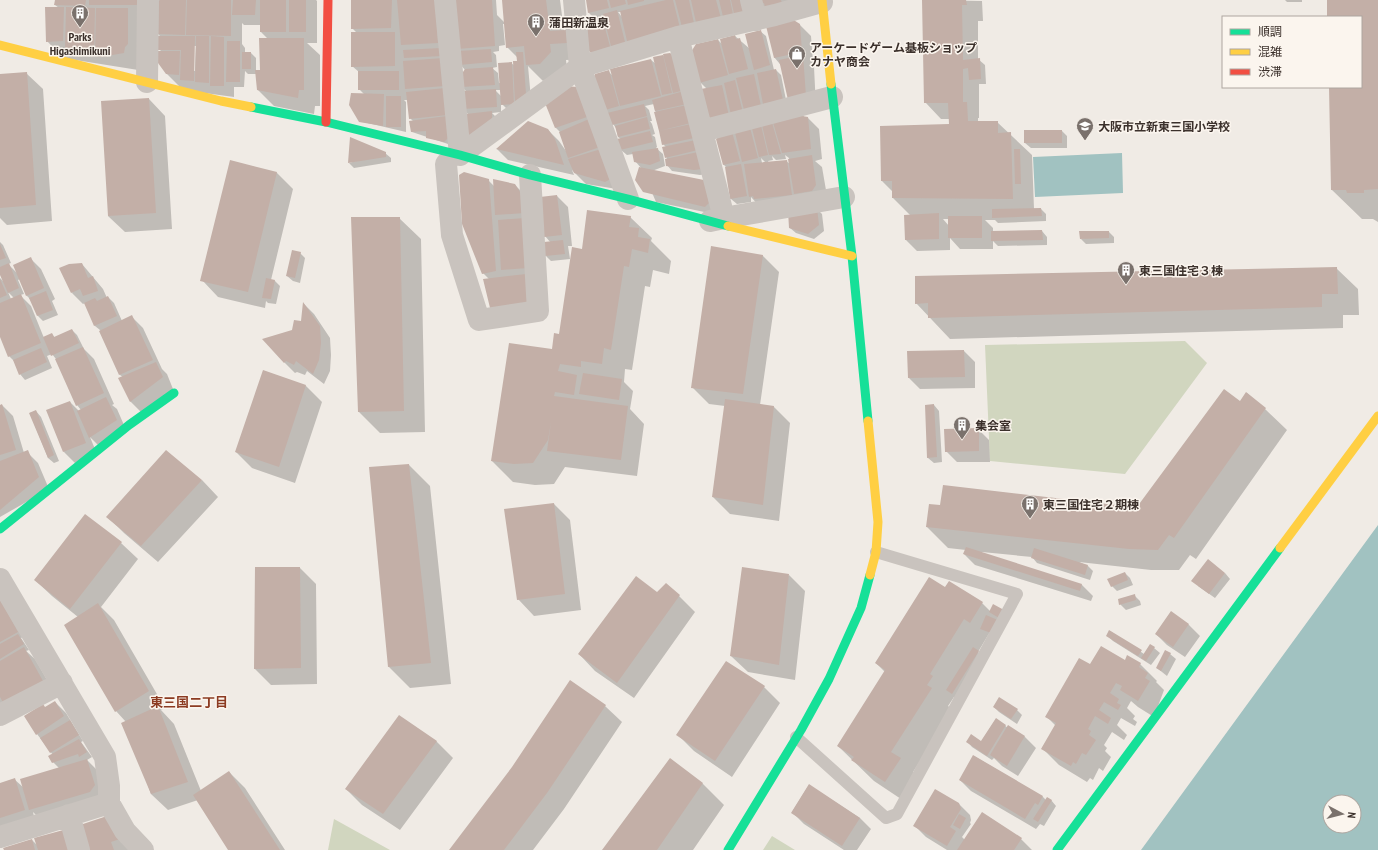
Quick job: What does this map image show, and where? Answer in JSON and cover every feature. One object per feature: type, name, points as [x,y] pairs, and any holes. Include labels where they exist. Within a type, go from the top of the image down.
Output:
[{"type":"street","points":[[147,82],[148,0]]},
{"type":"street","points":[[326,122],[328,0]]},
{"type":"street","points":[[445,0],[453,160],[452,235],[479,320],[538,311],[530,175]]},
{"type":"street","points":[[574,0],[580,66],[628,199]]},
{"type":"street","points":[[453,160],[580,66],[678,37],[753,10],[776,16],[822,1],[832,97],[852,256],[878,522],[876,552],[861,608],[830,679],[728,850]]},
{"type":"street","points":[[678,37],[702,131],[717,220]]},
{"type":"street","points":[[0,45],[221,100],[326,122],[453,160],[530,175],[717,220],[852,256]]},
{"type":"street","points":[[702,131],[832,97]]},
{"type":"street","points":[[717,220],[844,197]]},
{"type":"street","points":[[0,530],[129,425],[174,393]]},
{"type":"street","points":[[1057,850],[1378,416]]},
{"type":"street","points":[[0,579],[105,756],[109,786],[109,803],[125,831],[143,850]]},
{"type":"street","points":[[0,715],[62,683]]},
{"type":"street","points":[[0,837],[109,803]]},
{"type":"street","points":[[69,815],[79,850]]},
{"type":"lane","points":[[796,738],[886,818],[897,814],[1017,594],[876,552]]},
{"type":"green space","points":[[1185,341],[1207,363],[1125,474],[990,461],[985,345]]},
{"type":"green space","points":[[334,819],[390,850],[328,850]]},
{"type":"green space","points":[[772,836],[795,850],[763,850]]},
{"type":"water","points":[[1122,153],[1123,193],[1035,197],[1033,157]]},
{"type":"water","points":[[1378,525],[1378,850],[1141,850]]},
{"type":"building","points":[[55,0],[86,0],[85,6],[54,5]]},
{"type":"building","points":[[89,0],[137,0],[137,5],[89,5]]},
{"type":"building","points":[[160,0],[186,0],[185,35],[158,34]]},
{"type":"building","points":[[187,0],[231,0],[231,36],[186,35]]},
{"type":"building","points":[[233,0],[256,0],[255,15],[232,15]]},
{"type":"building","points":[[260,0],[286,0],[286,32],[260,32]]},
{"type":"building","points":[[289,0],[306,0],[306,32],[289,32]]},
{"type":"building","points":[[351,0],[392,0],[391,28],[351,29]]},
{"type":"building","points":[[397,0],[435,0],[438,43],[401,45]]},
{"type":"building","points":[[454,0],[492,0],[495,46],[457,49]]},
{"type":"building","name":"蒲田新温泉","points":[[502,0],[546,0],[550,31],[566,30],[567,43],[550,44],[551,52],[540,64],[526,65],[524,46],[506,48]]},
{"type":"building","points":[[586,0],[607,0],[609,8],[588,13]]},
{"type":"building","points":[[609,0],[625,0],[626,4],[611,8]]},
{"type":"building","points":[[627,0],[644,0],[644,1],[628,5]]},
{"type":"building","points":[[666,0],[673,0],[681,32],[628,45],[620,11]]},
{"type":"building","points":[[675,0],[689,0],[695,28],[683,31]]},
{"type":"building","points":[[691,0],[716,0],[722,22],[697,27]]},
{"type":"building","points":[[719,0],[730,0],[734,19],[724,21]]},
{"type":"building","points":[[731,0],[742,0],[745,11],[735,18]]},
{"type":"building","points":[[759,0],[781,0],[782,3],[765,7],[764,3],[760,4]]},
{"type":"building","points":[[922,0],[966,0],[967,5],[962,5],[963,60],[980,58],[981,79],[969,80],[968,68],[963,69],[963,102],[967,102],[968,121],[998,121],[998,133],[1011,132],[1013,199],[892,198],[892,181],[881,181],[880,126],[949,124],[948,103],[924,103]]},
{"type":"building","points":[[1327,0],[1378,0],[1378,189],[1364,190],[1364,193],[1347,193],[1346,190],[1331,190],[1329,88],[1362,88],[1362,16],[1327,16]]},
{"type":"building","points":[[45,7],[64,7],[63,41],[46,42]]},
{"type":"building","name":"Parks Higashimikuni","points":[[66,7],[95,8],[94,57],[65,49]]},
{"type":"building","points":[[96,8],[128,8],[128,44],[125,47],[124,53],[101,57],[95,56]]},
{"type":"building","points":[[617,10],[626,46],[612,50],[603,14]]},
{"type":"building","points":[[792,19],[800,24],[802,52],[774,58],[766,26]]},
{"type":"building","points":[[603,21],[611,50],[593,55],[589,51],[585,26]]},
{"type":"building","points":[[761,30],[770,65],[754,70],[745,34]]},
{"type":"building","points":[[351,32],[395,32],[395,66],[351,67]]},
{"type":"building","points":[[735,35],[736,39],[740,38],[748,69],[729,74],[720,39]]},
{"type":"building","points":[[158,36],[195,36],[194,81],[180,80],[181,50],[158,50]]},
{"type":"building","points":[[196,36],[209,36],[209,83],[195,82]]},
{"type":"building","points":[[211,36],[224,37],[224,86],[210,86]]},
{"type":"building","points":[[259,38],[304,38],[304,90],[299,90],[298,98],[257,90],[255,70],[260,70]]},
{"type":"building","points":[[718,39],[728,75],[699,83],[691,52],[696,44]]},
{"type":"building","points":[[227,41],[240,41],[240,82],[226,82]]},
{"type":"building","points":[[441,48],[442,56],[404,58],[403,50]]},
{"type":"building","points":[[491,49],[492,62],[459,65],[458,51]]},
{"type":"building","points":[[158,51],[180,51],[179,75],[166,74],[158,63]]},
{"type":"building","points":[[242,52],[251,52],[251,69],[242,69]]},
{"type":"building","points":[[516,52],[523,52],[526,94],[515,103],[513,61],[517,61]]},
{"type":"building","points":[[670,53],[677,58],[685,90],[673,93],[663,54]]},
{"type":"building","points":[[663,55],[672,93],[662,95],[653,57]]},
{"type":"building","points":[[803,55],[806,96],[788,100],[779,60]]},
{"type":"building","points":[[443,58],[445,86],[405,89],[403,61]]},
{"type":"building","points":[[651,59],[661,96],[620,106],[610,69]]},
{"type":"building","points":[[512,62],[514,104],[501,105],[498,63]]},
{"type":"building","points":[[493,67],[495,85],[461,87],[461,75],[465,69]]},
{"type":"building","points":[[776,69],[783,100],[763,104],[757,73]]},
{"type":"building","points":[[609,70],[619,106],[605,110],[593,81],[595,74]]},
{"type":"building","points":[[358,71],[399,71],[399,90],[358,90]]},
{"type":"building","points":[[27,72],[36,205],[0,208],[0,74]]},
{"type":"building","points":[[754,74],[761,106],[744,110],[736,78]]},
{"type":"building","points":[[735,80],[743,113],[731,115],[724,83]]},
{"type":"building","points":[[722,85],[729,116],[713,120],[707,116],[701,89]]},
{"type":"building","points":[[566,86],[577,87],[587,117],[555,128],[545,103]]},
{"type":"building","points":[[445,88],[448,115],[409,119],[406,92]]},
{"type":"building","points":[[496,89],[497,107],[462,109],[461,91]]},
{"type":"building","points":[[684,91],[687,104],[655,111],[652,100]]},
{"type":"building","points":[[351,93],[384,94],[383,126],[359,122],[349,105]]},
{"type":"building","points":[[386,96],[401,96],[401,127],[386,127]]},
{"type":"building","points":[[149,98],[156,213],[108,216],[101,101]]},
{"type":"building","points":[[644,104],[647,116],[612,125],[607,113]]},
{"type":"building","points":[[687,105],[691,123],[659,131],[654,112]]},
{"type":"building","points":[[492,111],[492,121],[468,137],[466,114]]},
{"type":"building","points":[[801,112],[802,116],[808,117],[811,149],[782,153],[772,119]]},
{"type":"building","points":[[447,116],[449,137],[444,142],[426,138],[426,131],[411,132],[409,121]]},
{"type":"building","points":[[647,117],[650,129],[618,137],[615,126]]},
{"type":"building","points":[[589,119],[600,147],[568,158],[559,132]]},
{"type":"building","points":[[771,119],[781,154],[769,155],[761,121]]},
{"type":"building","points":[[528,121],[548,129],[555,139],[564,165],[496,149]]},
{"type":"building","points":[[760,121],[768,155],[759,157],[751,124]]},
{"type":"building","points":[[691,124],[694,138],[662,145],[659,131]]},
{"type":"building","points":[[749,124],[758,158],[742,162],[734,128]]},
{"type":"building","points":[[731,128],[740,161],[723,165],[716,139]]},
{"type":"building","points":[[1024,130],[1062,130],[1062,143],[1024,143]]},
{"type":"building","points":[[650,131],[653,142],[620,150],[617,139]]},
{"type":"building","points":[[350,137],[386,152],[386,157],[348,163]]},
{"type":"building","points":[[696,140],[698,150],[665,158],[662,147]]},
{"type":"building","points":[[658,148],[660,161],[650,165],[634,162],[632,152]]},
{"type":"building","points":[[601,149],[613,178],[605,182],[574,173],[568,159]]},
{"type":"building","points":[[1014,149],[1020,149],[1021,184],[1015,184]]},
{"type":"building","points":[[698,152],[703,169],[694,170],[666,166],[665,159]]},
{"type":"building","points":[[812,155],[816,185],[812,191],[794,194],[788,159]]},
{"type":"building","points":[[230,160],[277,172],[248,292],[200,281]]},
{"type":"building","points":[[787,160],[792,195],[754,199],[753,196],[749,197],[744,164]]},
{"type":"building","points":[[741,164],[747,196],[730,199],[725,167]]},
{"type":"building","points":[[639,167],[704,180],[709,203],[705,207],[643,192],[635,180]]},
{"type":"building","points":[[464,172],[489,179],[496,271],[482,274],[462,224],[459,175]]},
{"type":"building","points":[[493,179],[515,184],[522,195],[525,213],[495,215]]},
{"type":"building","points":[[557,195],[562,235],[544,237],[540,197]]},
{"type":"building","points":[[817,208],[819,225],[808,234],[789,228],[788,211]]},
{"type":"building","points":[[1041,208],[1042,216],[992,218],[992,209]]},
{"type":"building","points":[[587,210],[631,216],[629,227],[639,228],[638,237],[650,239],[648,253],[632,249],[629,267],[624,266],[611,350],[604,348],[602,364],[581,361],[581,367],[560,364],[558,371],[577,375],[574,395],[555,392],[554,396],[628,406],[621,460],[547,451],[551,422],[548,440],[533,463],[514,464],[491,461],[509,343],[552,349],[554,333],[559,334],[572,247],[582,249]]},
{"type":"building","points":[[939,213],[939,239],[905,240],[904,215]]},
{"type":"building","points":[[948,216],[982,216],[982,238],[948,238]]},
{"type":"building","points":[[351,217],[400,217],[404,411],[358,412]]},
{"type":"building","points":[[525,218],[528,268],[501,270],[498,220]]},
{"type":"building","points":[[1042,230],[1043,240],[991,241],[991,231]]},
{"type":"building","points":[[1079,231],[1109,231],[1109,238],[1080,239]]},
{"type":"building","points":[[563,240],[565,254],[545,256],[544,242]]},
{"type":"building","points":[[0,244],[6,258],[0,260]]},
{"type":"building","points":[[711,246],[763,255],[743,394],[691,388]]},
{"type":"building","points":[[292,250],[301,252],[295,278],[286,276]]},
{"type":"building","points":[[31,257],[44,288],[26,296],[13,265]]},
{"type":"building","points":[[9,263],[19,288],[8,293],[0,275],[0,267]]},
{"type":"building","points":[[82,263],[88,278],[93,276],[98,291],[83,296],[80,289],[71,293],[59,268],[69,264]]},
{"type":"building","name":"東三国住宅３棟","points":[[1337,267],[1338,294],[1322,294],[1322,307],[928,318],[928,303],[915,304],[915,276]]},
{"type":"building","points":[[526,274],[530,309],[491,312],[483,279]]},
{"type":"building","points":[[266,278],[275,280],[271,299],[262,298]]},
{"type":"building","points":[[0,279],[7,295],[0,298]]},
{"type":"building","points":[[46,291],[53,310],[37,316],[29,298]]},
{"type":"building","points":[[21,294],[41,343],[8,357],[0,337],[0,303]]},
{"type":"building","points":[[108,296],[117,316],[94,326],[84,303],[95,298],[97,301]]},
{"type":"building","points":[[303,302],[320,326],[321,343],[319,360],[313,374],[296,361],[294,365],[286,361],[284,363],[262,339],[292,330],[294,320],[301,321]]},
{"type":"building","points":[[132,315],[153,360],[119,375],[99,331]]},
{"type":"building","points":[[72,329],[79,343],[51,356],[43,337],[52,333],[54,337]]},
{"type":"building","points":[[83,347],[104,393],[76,406],[55,359]]},
{"type":"building","points":[[41,348],[47,362],[19,375],[13,360]]},
{"type":"building","points":[[964,350],[965,377],[908,378],[907,351]]},
{"type":"building","points":[[156,362],[163,377],[130,402],[118,378]]},
{"type":"building","points":[[263,370],[306,385],[279,467],[235,452]]},
{"type":"building","points":[[583,373],[622,379],[619,400],[579,394]]},
{"type":"building","points":[[1224,389],[1240,401],[1246,392],[1266,408],[1174,538],[1169,535],[1158,550],[1129,549],[926,527],[929,504],[940,505],[943,485],[1134,507],[1134,511]]},
{"type":"building","points":[[106,397],[117,420],[89,438],[77,411]]},
{"type":"building","points":[[725,399],[774,406],[763,505],[712,497]]},
{"type":"building","points":[[70,401],[86,443],[63,452],[46,410]]},
{"type":"building","points":[[2,404],[16,450],[0,455],[0,405]]},
{"type":"building","points":[[934,404],[937,457],[927,458],[925,405]]},
{"type":"building","points":[[36,410],[54,455],[48,458],[29,413]]},
{"type":"building","name":"集会室","points":[[979,428],[979,451],[945,452],[944,429]]},
{"type":"building","points":[[28,450],[39,477],[0,510],[0,461]]},
{"type":"building","points":[[166,450],[202,480],[141,546],[106,517]]},
{"type":"building","points":[[409,464],[431,663],[388,667],[369,467]]},
{"type":"building","points":[[554,503],[565,594],[517,600],[504,509]]},
{"type":"building","points":[[85,514],[122,542],[70,609],[34,580]]},
{"type":"building","points":[[966,547],[1082,584],[1080,591],[963,554]]},
{"type":"building","points":[[1034,548],[1088,565],[1085,575],[1031,558]]},
{"type":"building","points":[[1208,559],[1225,573],[1209,594],[1191,581]]},
{"type":"building","points":[[255,567],[300,567],[301,668],[254,669]]},
{"type":"building","points":[[742,567],[789,574],[779,665],[730,656]]},
{"type":"building","points":[[1125,572],[1128,580],[1111,587],[1107,579]]},
{"type":"building","points":[[636,576],[657,592],[666,583],[680,595],[617,683],[578,654]]},
{"type":"building","points":[[929,577],[945,587],[949,581],[983,602],[970,623],[964,619],[930,674],[933,676],[927,685],[932,688],[891,752],[901,758],[885,782],[851,760],[854,757],[837,746],[885,670],[875,663]]},
{"type":"building","points":[[1135,594],[1136,600],[1119,605],[1118,599]]},
{"type":"building","points":[[0,599],[18,632],[0,642]]},
{"type":"building","points":[[98,603],[149,691],[115,712],[64,625]]},
{"type":"building","points":[[993,604],[1004,610],[999,618],[989,612]]},
{"type":"building","points":[[1171,611],[1189,624],[1173,647],[1155,634]]},
{"type":"building","points":[[986,615],[1000,621],[994,634],[980,629]]},
{"type":"building","points":[[1109,630],[1142,650],[1138,656],[1106,636]]},
{"type":"building","points":[[18,634],[24,644],[0,659],[0,644]]},
{"type":"building","points":[[1150,644],[1155,647],[1146,661],[1141,658]]},
{"type":"building","points":[[1101,646],[1125,660],[1127,655],[1141,663],[1139,667],[1148,673],[1145,678],[1150,681],[1138,701],[1120,690],[1122,686],[1116,683],[1110,693],[1119,699],[1117,703],[1121,705],[1118,710],[1104,702],[1099,710],[1111,718],[1108,724],[1095,716],[1088,729],[1091,731],[1089,735],[1096,740],[1086,755],[1082,753],[1076,764],[1073,762],[1071,766],[1041,749],[1056,723],[1045,717],[1079,658],[1090,664]]},
{"type":"building","points":[[24,647],[43,681],[4,704],[0,697],[0,661]]},
{"type":"building","points":[[973,647],[979,651],[952,694],[946,690]]},
{"type":"building","points":[[1165,650],[1171,653],[1161,671],[1156,668]]},
{"type":"building","points":[[726,661],[765,686],[715,761],[676,735]]},
{"type":"building","points":[[570,680],[606,705],[547,793],[504,850],[449,850],[512,767]]},
{"type":"building","points":[[999,697],[1018,709],[1011,719],[993,707]]},
{"type":"building","points":[[55,701],[64,716],[36,735],[24,716],[43,704],[45,707]]},
{"type":"building","points":[[158,706],[188,782],[151,794],[121,723]]},
{"type":"building","points":[[399,715],[437,741],[383,814],[345,789]]},
{"type":"building","points":[[996,718],[1006,725],[987,756],[966,742],[971,734],[981,741]]},
{"type":"building","points":[[70,720],[79,735],[50,753],[40,738]]},
{"type":"building","points":[[1008,725],[1025,736],[1007,766],[990,755]]},
{"type":"building","points":[[79,739],[87,752],[79,757],[78,754],[52,763],[48,756]]},
{"type":"building","points":[[973,755],[1043,796],[1038,805],[1035,803],[1025,819],[959,780]]},
{"type":"building","points":[[670,758],[703,783],[657,850],[602,850]]},
{"type":"building","points":[[87,759],[95,785],[90,792],[29,810],[20,779]]},
{"type":"building","points":[[229,771],[280,850],[228,850],[193,795]]},
{"type":"building","points":[[15,778],[25,810],[0,818],[0,783]]},
{"type":"building","points":[[809,784],[860,818],[842,846],[791,813]]},
{"type":"building","points":[[935,789],[959,803],[961,809],[950,827],[956,831],[947,846],[913,826]]},
{"type":"building","points":[[1047,797],[1052,800],[1038,822],[1033,819]]},
{"type":"building","points":[[982,812],[1022,838],[1014,850],[957,850]]},
{"type":"building","points":[[959,814],[966,818],[960,829],[953,825]]},
{"type":"building","points":[[107,816],[120,839],[111,842],[114,850],[87,850],[80,825]]},
{"type":"building","points":[[67,829],[73,850],[38,850],[34,838]]},
{"type":"building","points":[[32,839],[35,850],[4,850],[3,848]]},
{"type":"traffic: fast","points":[[831,84],[852,256],[868,421]]},
{"type":"traffic: fast","points":[[251,107],[326,122],[460,155],[530,175],[628,199],[728,226]]},
{"type":"traffic: fast","points":[[0,529],[129,425],[174,393]]},
{"type":"traffic: fast","points":[[1057,850],[1280,548]]},
{"type":"traffic: fast","points":[[728,850],[801,730],[829,679],[861,608],[870,575]]},
{"type":"traffic: slow","points":[[822,0],[831,84]]},
{"type":"traffic: slow","points":[[0,45],[221,101],[251,107]]},
{"type":"traffic: slow","points":[[728,226],[852,256]]},
{"type":"traffic: slow","points":[[1280,548],[1378,416]]},
{"type":"traffic: slow","points":[[868,421],[878,522],[876,552],[870,575]]},
{"type":"traffic: jam","points":[[326,122],[328,0]]},
{"type":"place","name":"Parks Higashimikuni","points":[[80,28]]},
{"type":"place","name":"蒲田新温泉","points":[[536,37]]},
{"type":"place","name":"アーケードゲーム基板ショップ カナヤ商会","points":[[797,69]]},
{"type":"place","name":"大阪市立新東三国小学校","points":[[1085,141]]},
{"type":"place","name":"東三国住宅３棟","points":[[1126,285]]},
{"type":"place","name":"集会室","points":[[962,440]]},
{"type":"place","name":"東三国住宅２期棟","points":[[1030,519]]},
{"type":"district","name":"東三国二丁目","points":[[189,702]]}]
